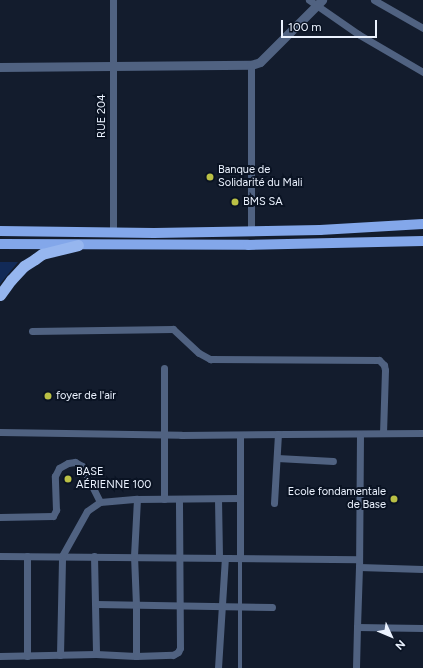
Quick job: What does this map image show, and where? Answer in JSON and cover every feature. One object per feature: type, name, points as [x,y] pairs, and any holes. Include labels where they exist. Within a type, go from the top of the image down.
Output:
[{"type":"highway","points":[[0,295],[24,266],[42,254],[78,245]]},
{"type":"main road","points":[[0,223],[28,232]]},
{"type":"main road","points":[[0,231],[113,232],[320,230],[423,224]]},
{"type":"main road","points":[[0,244],[248,245],[423,240]]},
{"type":"street","name":"RUE 204","points":[[113,0],[113,232]]},
{"type":"street","points":[[374,0],[423,28]]},
{"type":"street","points":[[0,67],[251,65],[260,62],[316,2],[358,34],[423,72]]},
{"type":"street","points":[[251,65],[251,231]]},
{"type":"street","points":[[32,330],[174,329],[199,354],[210,359],[380,360],[385,370],[384,433]]},
{"type":"street","points":[[164,368],[164,499]]},
{"type":"street","points":[[0,432],[165,435],[423,433]]},
{"type":"street","points":[[274,504],[278,434]]},
{"type":"street","points":[[356,668],[359,567],[360,434]]},
{"type":"street","points":[[240,435],[240,557]]},
{"type":"street","points":[[277,458],[333,461]]},
{"type":"street","points":[[0,517],[53,516],[56,510],[56,476],[59,468],[68,462],[75,462],[82,466],[100,502]]},
{"type":"street","points":[[60,655],[62,556],[87,511],[100,502],[240,498]]},
{"type":"street","points":[[0,656],[96,654],[136,656],[173,655],[178,652],[180,648],[178,557],[179,499]]},
{"type":"street","points":[[218,499],[222,557],[222,605],[218,668]]},
{"type":"street","points":[[136,656],[134,556],[137,500]]},
{"type":"street","points":[[0,556],[359,559]]},
{"type":"street","points":[[27,556],[27,656]]},
{"type":"street","points":[[94,556],[96,654]]},
{"type":"street","points":[[359,567],[423,569]]},
{"type":"street","points":[[96,604],[272,607]]},
{"type":"street","points":[[357,627],[423,628]]},
{"type":"lane","points":[[240,557],[240,668]]},
{"type":"shaded area","points":[[0,262],[18,262],[0,284]]},
{"type":"place","name":"Banque de Solidarité du Mali","points":[[210,177]]},
{"type":"place","name":"BMS SA","points":[[235,202]]},
{"type":"place","name":"foyer de l'air","points":[[48,396]]},
{"type":"place","name":"BASE AÉRIENNE 100","points":[[68,479]]},
{"type":"place","name":"Ecole fondamentale de Base","points":[[394,499]]}]
